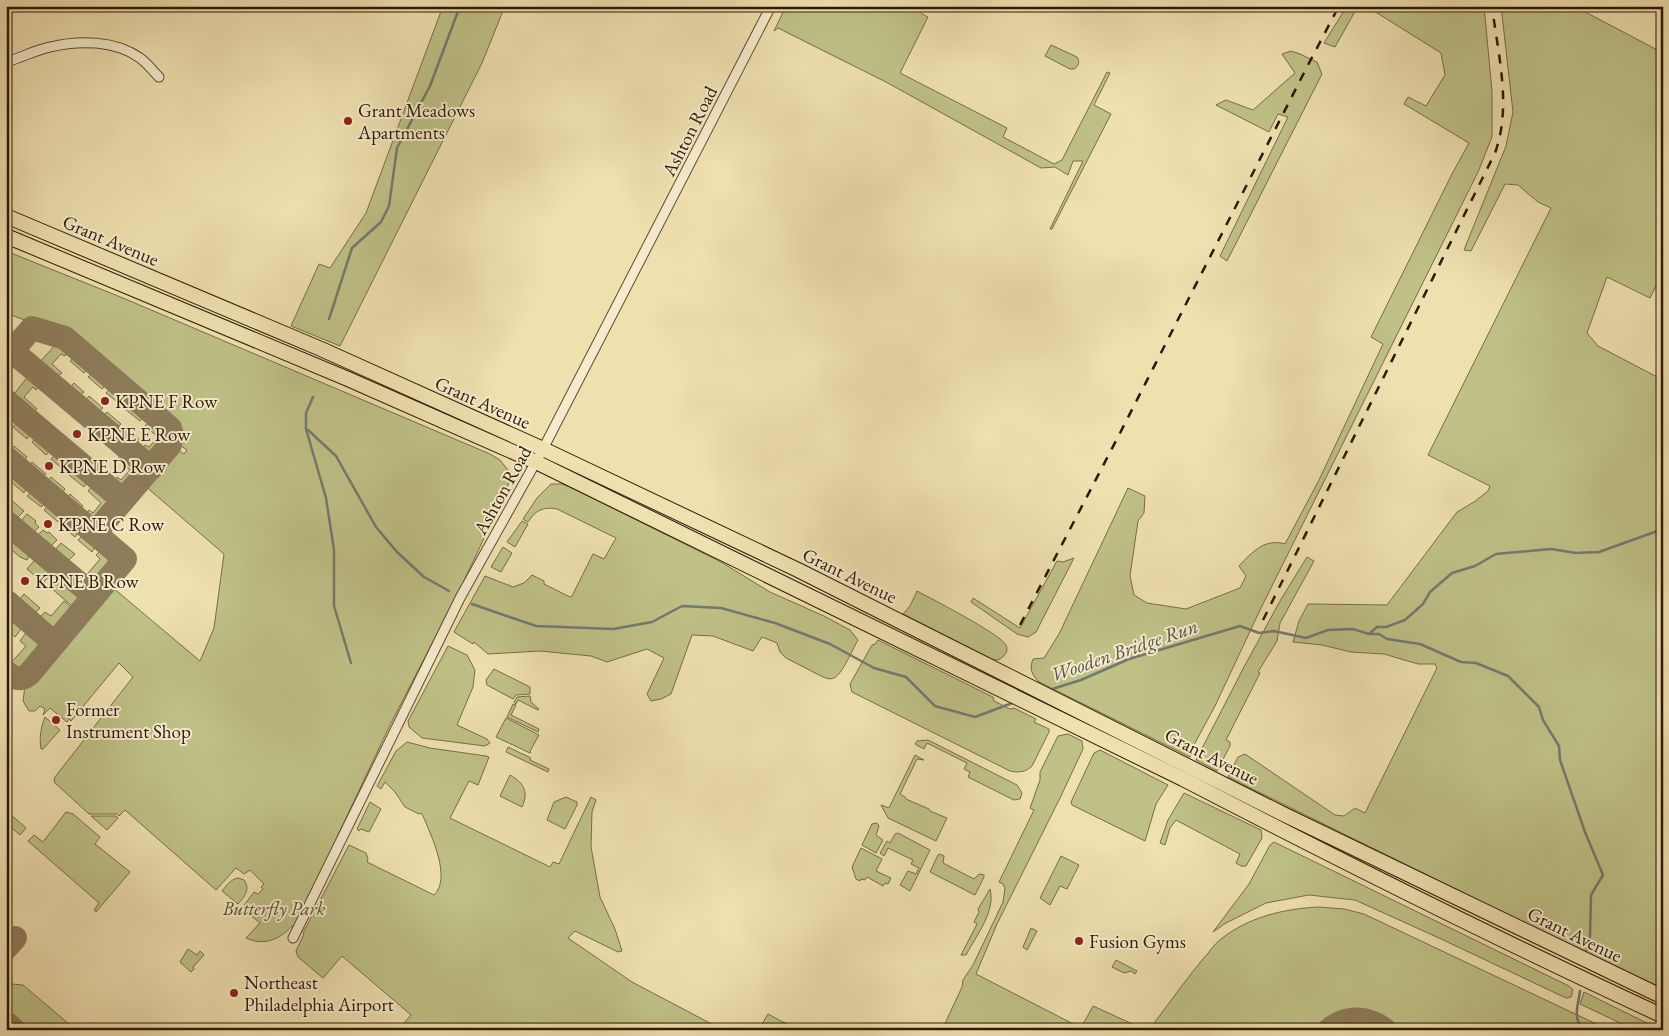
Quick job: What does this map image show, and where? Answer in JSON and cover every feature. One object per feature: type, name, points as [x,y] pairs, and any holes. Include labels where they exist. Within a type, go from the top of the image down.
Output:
[{"type":"main road","name":"Grant Avenue","points":[[6,216],[321,349],[543,449],[798,570],[1325,834],[1663,997]]},
{"type":"main road","points":[[37,249],[44,232]]},
{"type":"main road","name":"Grant Avenue","points":[[6,236],[348,379],[536,462],[1097,737],[1545,961],[1663,1016]]},
{"type":"main road","points":[[348,379],[356,365]]},
{"type":"main road","points":[[790,587],[798,570]]},
{"type":"main road","points":[[1097,737],[1103,735],[1138,750],[1167,754]]},
{"type":"street","name":"Ashton Road","points":[[293,938],[460,598],[543,449],[771,6]]},
{"type":"street","points":[[6,62],[48,47],[63,44],[105,44],[124,49],[140,58],[159,77]]},
{"type":"green space","points":[[443,6],[505,6],[482,63],[340,346],[291,326],[319,264],[330,268],[366,213]]},
{"type":"green space","points":[[786,6],[914,6],[921,10],[922,14],[928,17],[900,73],[1007,128],[1003,137],[1054,164],[1062,160],[1107,72],[1110,73],[1094,105],[1111,114],[1052,229],[1050,229],[1083,161],[1073,161],[1068,175],[1055,167],[1041,168],[886,82],[778,28],[774,31]]},
{"type":"green space","points":[[1347,6],[1358,6],[1335,47],[1324,43]]},
{"type":"green space","points":[[1366,6],[1484,6],[1492,91],[1492,137],[1478,172],[1260,610],[1215,706],[1195,743],[1190,757],[1039,682],[1032,672],[1031,666],[1033,659],[1044,658],[1059,634],[1128,488],[1145,496],[1144,513],[1138,521],[1130,576],[1134,595],[1147,603],[1186,609],[1240,588],[1246,576],[1239,566],[1254,551],[1265,545],[1271,543],[1285,544],[1319,480],[1383,344],[1371,337],[1469,143],[1404,104],[1408,97],[1426,106],[1445,75],[1441,53]]},
{"type":"green space","points":[[1501,6],[1574,6],[1663,53],[1663,272],[1650,298],[1607,277],[1587,333],[1598,346],[1663,380],[1663,990],[1228,777],[1238,757],[1245,754],[1335,815],[1344,816],[1355,808],[1365,813],[1437,668],[1435,664],[1418,664],[1384,654],[1351,652],[1322,645],[1293,642],[1299,621],[1308,604],[1387,605],[1457,512],[1488,491],[1490,486],[1428,455],[1551,208],[1538,202],[1518,185],[1505,184],[1471,251],[1464,250],[1506,146],[1513,112]]},
{"type":"green space","points":[[1051,45],[1077,57],[1079,62],[1077,67],[1070,69],[1045,56]]},
{"type":"green space","points":[[1291,51],[1317,62],[1322,74],[1227,261],[1220,256],[1288,117],[1278,114],[1269,132],[1216,105],[1226,100],[1253,110],[1295,73],[1282,54]]},
{"type":"green space","name":"Butterfly Park","points":[[6,251],[123,298],[490,454],[500,460],[508,470],[509,482],[505,494],[460,589],[389,727],[294,927],[292,926],[282,935],[271,940],[259,941],[246,938],[260,923],[242,908],[254,892],[258,894],[263,889],[261,887],[264,884],[250,870],[244,874],[236,868],[216,890],[125,810],[119,816],[117,814],[89,814],[54,782],[55,777],[133,677],[119,663],[71,721],[69,719],[67,722],[50,708],[43,715],[45,709],[40,706],[35,711],[29,711],[23,701],[25,686],[96,602],[112,587],[200,661],[214,628],[224,554],[144,485],[175,448],[184,454],[187,450],[177,443],[178,434],[174,425],[86,349],[67,336],[6,313]]},
{"type":"green space","points":[[57,343],[68,347],[69,350],[65,356],[61,354],[52,364],[62,373],[54,378],[40,367],[39,363]]},
{"type":"green space","points":[[76,355],[88,365],[84,373],[70,361]]},
{"type":"green space","points":[[94,372],[100,374],[107,384],[102,389],[88,377]]},
{"type":"green space","points":[[32,374],[41,383],[36,390],[33,387],[24,397],[37,409],[31,413],[27,412],[11,398],[29,375]]},
{"type":"green space","points":[[74,383],[84,392],[78,397],[68,390]]},
{"type":"green space","points":[[115,388],[125,397],[121,405],[106,393],[110,389]]},
{"type":"green space","points":[[89,396],[103,408],[98,412],[94,412],[86,406],[84,402]]},
{"type":"green space","points":[[133,403],[143,411],[144,416],[140,421],[125,409]]},
{"type":"green space","points":[[107,412],[121,424],[116,429],[113,429],[103,420],[103,416]]},
{"type":"green space","points":[[149,421],[153,421],[162,427],[167,438],[165,445],[160,451],[154,456],[146,457],[140,450],[145,445],[149,447],[158,437],[145,426]]},
{"type":"green space","points":[[17,422],[23,422],[30,428],[31,433],[27,439],[13,427]]},
{"type":"green space","points":[[126,428],[140,440],[136,445],[129,443],[122,436]]},
{"type":"green space","points":[[36,438],[40,438],[50,446],[50,451],[46,455],[32,442]]},
{"type":"green space","points":[[14,446],[27,457],[22,463],[16,461],[9,451]]},
{"type":"green space","points":[[56,454],[62,456],[67,462],[69,466],[65,471],[51,459]]},
{"type":"green space","points":[[122,454],[128,456],[138,465],[139,473],[131,485],[127,488],[118,489],[114,488],[112,482],[117,477],[121,480],[130,470],[117,459]]},
{"type":"green space","points":[[32,462],[46,474],[42,478],[37,478],[27,469]]},
{"type":"green space","points":[[74,470],[78,471],[88,480],[84,487],[69,475]]},
{"type":"green space","points":[[18,476],[25,480],[28,485],[24,493],[10,481],[13,477]]},
{"type":"green space","points":[[51,477],[65,489],[61,494],[57,495],[47,486],[46,483]]},
{"type":"green space","points":[[551,484],[562,484],[570,487],[721,562],[770,592],[850,630],[858,640],[844,667],[833,679],[828,679],[786,658],[780,652],[777,643],[762,637],[753,651],[713,636],[692,635],[671,694],[651,701],[647,694],[664,658],[647,649],[607,662],[591,656],[540,651],[488,654],[474,642],[473,644],[454,632],[485,576],[513,587],[524,583],[532,575],[544,581],[544,584],[570,597],[593,554],[604,559],[616,538],[557,509],[548,508],[540,510],[528,522],[523,519],[537,498]]},
{"type":"green space","points":[[95,485],[108,495],[111,503],[99,521],[93,524],[85,520],[84,517],[89,510],[93,513],[101,503],[88,491]]},
{"type":"green space","points":[[34,490],[45,499],[41,507],[27,496]]},
{"type":"green space","points":[[70,494],[83,506],[80,510],[75,510],[66,503],[66,499]]},
{"type":"green space","points":[[10,499],[24,511],[12,520],[6,515],[6,503]]},
{"type":"green space","points":[[53,505],[60,511],[62,516],[58,522],[44,510],[48,506]]},
{"type":"green space","points":[[27,514],[36,521],[35,523],[39,527],[31,534],[26,533],[19,526]]},
{"type":"green space","points":[[66,521],[70,521],[79,528],[79,532],[75,537],[61,525]]},
{"type":"green space","points":[[522,521],[528,524],[515,547],[507,542]]},
{"type":"green space","points":[[43,530],[47,533],[49,532],[57,540],[49,548],[46,548],[36,540]]},
{"type":"green space","points":[[6,531],[32,551],[27,560],[20,557],[6,545],[6,538],[9,536],[6,534]]},
{"type":"green space","points":[[84,534],[93,538],[97,543],[92,552],[78,540]]},
{"type":"green space","points":[[61,543],[75,554],[66,563],[62,563],[53,555]]},
{"type":"green space","points":[[503,547],[512,553],[501,572],[491,567]]},
{"type":"green space","points":[[102,549],[112,557],[113,568],[100,585],[91,587],[85,582],[84,578],[100,559],[96,555]]},
{"type":"green space","points":[[1307,557],[1314,561],[1280,623],[1277,641],[1258,672],[1260,673],[1226,740],[1230,742],[1230,746],[1217,771],[1196,760],[1280,601]]},
{"type":"green space","points":[[39,558],[52,569],[50,575],[43,583],[27,569]]},
{"type":"green space","points":[[1074,558],[1036,632],[1028,637],[1017,634],[971,602],[973,598],[1020,628],[1057,561],[1063,562]]},
{"type":"green space","points":[[58,577],[65,579],[80,592],[81,603],[77,610],[49,586]]},
{"type":"green space","points":[[917,591],[992,633],[1006,645],[1007,650],[1005,654],[998,660],[992,659],[903,614],[910,606]]},
{"type":"green space","points":[[24,594],[40,608],[35,613],[29,614],[19,606],[19,600]]},
{"type":"green space","points":[[64,601],[76,612],[59,631],[50,632],[40,623],[40,617],[45,612],[51,616]]},
{"type":"green space","points":[[13,613],[23,624],[15,637],[6,629],[6,614]]},
{"type":"green space","points":[[31,631],[40,638],[42,650],[25,670],[18,673],[13,672],[10,664],[26,646],[20,641],[25,634]]},
{"type":"green space","points":[[878,640],[993,697],[994,701],[1010,709],[1014,708],[1036,719],[1034,722],[1049,729],[1032,766],[1022,772],[1010,771],[852,692],[850,684],[872,645]]},
{"type":"green space","points":[[448,646],[467,655],[475,670],[473,687],[457,725],[487,739],[490,743],[485,746],[422,738],[409,727],[408,721]]},
{"type":"green space","points":[[494,669],[530,687],[530,694],[516,695],[513,699],[487,685],[486,680]]},
{"type":"green space","points":[[530,696],[531,702],[538,710],[518,700],[516,704],[514,702],[517,697]]},
{"type":"green space","points":[[513,704],[516,705],[511,715],[539,729],[538,732],[507,717]]},
{"type":"green space","points":[[45,717],[60,730],[41,749],[42,725]]},
{"type":"green space","points":[[506,718],[539,735],[530,753],[496,737]]},
{"type":"green space","points":[[1068,734],[1082,741],[1083,749],[997,924],[976,974],[1081,1028],[1093,1006],[1137,1026],[1135,1030],[942,1030],[962,987],[963,980],[973,965],[1003,902],[1005,888],[999,882],[1034,810],[1030,808],[1040,780],[1040,772],[1058,736]]},
{"type":"green space","points":[[928,740],[1017,785],[1022,793],[1020,799],[1014,800],[968,777],[970,772],[964,769],[967,763],[927,743],[924,749],[915,744],[917,741]]},
{"type":"green space","points":[[407,742],[430,748],[489,757],[478,785],[469,781],[450,818],[550,867],[553,862],[559,864],[591,797],[596,800],[592,812],[591,847],[600,897],[615,929],[622,951],[618,952],[575,931],[568,938],[632,982],[723,1030],[398,1030],[411,1015],[342,956],[323,978],[298,957],[296,951],[303,933],[349,845],[366,853],[367,862],[434,895],[439,888],[441,868],[431,834],[423,816],[421,813],[419,814],[405,807],[395,792],[385,782],[381,789],[377,786],[396,751]]},
{"type":"green space","points":[[508,747],[549,769],[548,772],[506,752]]},
{"type":"green space","points":[[1100,750],[1168,785],[1156,804],[1145,841],[1072,805],[1071,802],[1094,753]]},
{"type":"green space","points":[[915,755],[924,760],[917,759],[900,794],[906,799],[947,818],[936,841],[888,818],[881,805],[889,808]]},
{"type":"green space","points":[[510,775],[519,781],[524,788],[525,797],[522,807],[500,796]]},
{"type":"green space","points":[[1184,793],[1261,830],[1262,838],[1246,866],[1236,863],[1240,854],[1176,820],[1170,828],[1165,845],[1160,843],[1168,820]]},
{"type":"green space","points":[[566,797],[577,802],[577,805],[565,829],[547,820],[554,802]]},
{"type":"green space","points":[[370,802],[381,809],[369,832],[361,829],[359,831],[357,829]]},
{"type":"green space","points":[[6,809],[26,828],[20,835],[6,823]]},
{"type":"green space","points":[[66,812],[73,814],[100,837],[95,844],[130,872],[96,912],[94,910],[99,903],[28,841],[34,835],[43,842]]},
{"type":"green space","points":[[91,816],[116,816],[118,818],[107,830]]},
{"type":"green space","points":[[877,823],[879,826],[876,835],[883,840],[876,853],[862,845],[872,824]]},
{"type":"green space","points":[[898,833],[930,850],[910,891],[900,885],[908,871],[916,874],[919,868],[911,864],[913,860],[888,848],[884,856],[880,853],[887,841],[890,843],[895,834]]},
{"type":"green space","points":[[1274,842],[1569,986],[1573,990],[1571,997],[1566,998],[1355,900],[1309,895],[1266,903],[1226,923],[1213,932],[1249,884],[1270,845]]},
{"type":"green space","points":[[861,848],[882,859],[876,871],[891,878],[888,884],[885,883],[883,886],[867,877],[865,880],[861,879],[860,881],[856,879],[852,867]]},
{"type":"green space","points":[[940,854],[944,856],[943,863],[974,879],[979,874],[984,875],[975,895],[930,872]]},
{"type":"green space","points":[[1061,856],[1079,865],[1067,889],[1060,886],[1050,905],[1040,898]]},
{"type":"green space","points":[[238,878],[244,880],[247,890],[238,904],[222,891],[231,881]]},
{"type":"green space","points":[[990,889],[991,897],[988,915],[966,955],[961,955],[977,924],[974,922],[979,912],[978,909]]},
{"type":"green space","points":[[1318,907],[1344,909],[1364,914],[1609,1030],[1401,1030],[1380,1016],[1359,1011],[1338,1015],[1318,1030],[1149,1030],[1196,968],[1221,939],[1243,925],[1279,912]]},
{"type":"green space","points":[[1031,928],[1037,931],[1027,950],[1023,947]]},
{"type":"green space","points":[[188,949],[197,955],[200,951],[204,955],[191,972],[180,962]]},
{"type":"green space","points":[[1116,960],[1137,971],[1135,974],[1131,971],[1124,973],[1112,967]]},
{"type":"green space","points":[[12,984],[23,985],[76,1030],[29,1030],[6,1010],[6,988]]},
{"type":"green space","points":[[1584,992],[1661,1030],[1635,1030],[1580,1004]]},
{"type":"green space","points":[[768,1014],[798,1030],[770,1030],[761,1026]]},
{"type":"waterway","name":"Wooden Bridge Run","points":[[329,319],[352,248],[381,222],[389,206],[397,148],[430,86],[460,6]]},
{"type":"waterway","points":[[313,397],[306,413],[306,429],[326,498],[334,550],[334,606],[351,663]]},
{"type":"waterway","name":"Wooden Bridge Run","points":[[308,430],[336,456],[376,527],[397,552],[424,577],[449,591]]},
{"type":"waterway","points":[[1370,633],[1377,627],[1386,627],[1405,620],[1423,604],[1430,592],[1452,573],[1475,566],[1496,554],[1551,549],[1576,553],[1599,552],[1663,529]]},
{"type":"waterway","name":"Wooden Bridge Run","points":[[472,604],[536,626],[613,629],[652,622],[682,606],[721,608],[775,623],[830,644],[874,668],[906,677],[935,706],[975,717],[1015,702]]},
{"type":"waterway","name":"Wooden Bridge Run","points":[[1049,690],[1081,680],[1129,659],[1240,626],[1259,633],[1274,631],[1306,638],[1328,630],[1353,629],[1369,634],[1379,634],[1387,639],[1420,644],[1461,662],[1476,663],[1508,676],[1539,707],[1543,720],[1559,746],[1560,760],[1585,832],[1603,875],[1591,895],[1590,937],[1587,950]]},
{"type":"waterway","name":"Wooden Bridge Run","points":[[1580,991],[1577,1015],[1582,1030]]},
{"type":"taxiway","points":[[6,358],[32,328],[65,338],[170,428],[172,435],[170,445],[95,533]]},
{"type":"taxiway","points":[[12,351],[151,468]]},
{"type":"taxiway","points":[[6,401],[123,500]]},
{"type":"taxiway","points":[[6,458],[125,559],[30,673],[18,678],[6,672]]},
{"type":"taxiway","points":[[6,522],[94,596]]},
{"type":"taxiway","points":[[6,601],[54,643]]},
{"type":"taxiway","points":[[6,948],[15,938]]},
{"type":"taxiway","points":[[1329,1030],[1336,1025],[1350,1020],[1364,1020],[1385,1030]]},
{"type":"taxiway","points":[[6,1023],[14,1030]]},
{"type":"railway","points":[[1020,625],[1339,6]]},
{"type":"railway","points":[[1263,620],[1495,153],[1503,117],[1503,99],[1492,6]]},
{"type":"place","name":"Grant Meadows Apartments","points":[[348,121]]},
{"type":"place","name":"KPNE F Row","points":[[105,401]]},
{"type":"place","name":"KPNE E Row","points":[[77,434]]},
{"type":"place","name":"KPNE D Row","points":[[49,466]]},
{"type":"place","name":"KPNE C Row","points":[[48,524]]},
{"type":"place","name":"KPNE B Row","points":[[25,581]]},
{"type":"place","name":"Former Instrument Shop","points":[[56,720]]},
{"type":"place","name":"Fusion Gyms","points":[[1079,941]]},
{"type":"place","name":"Northeast Philadelphia Airport","points":[[234,993]]}]
